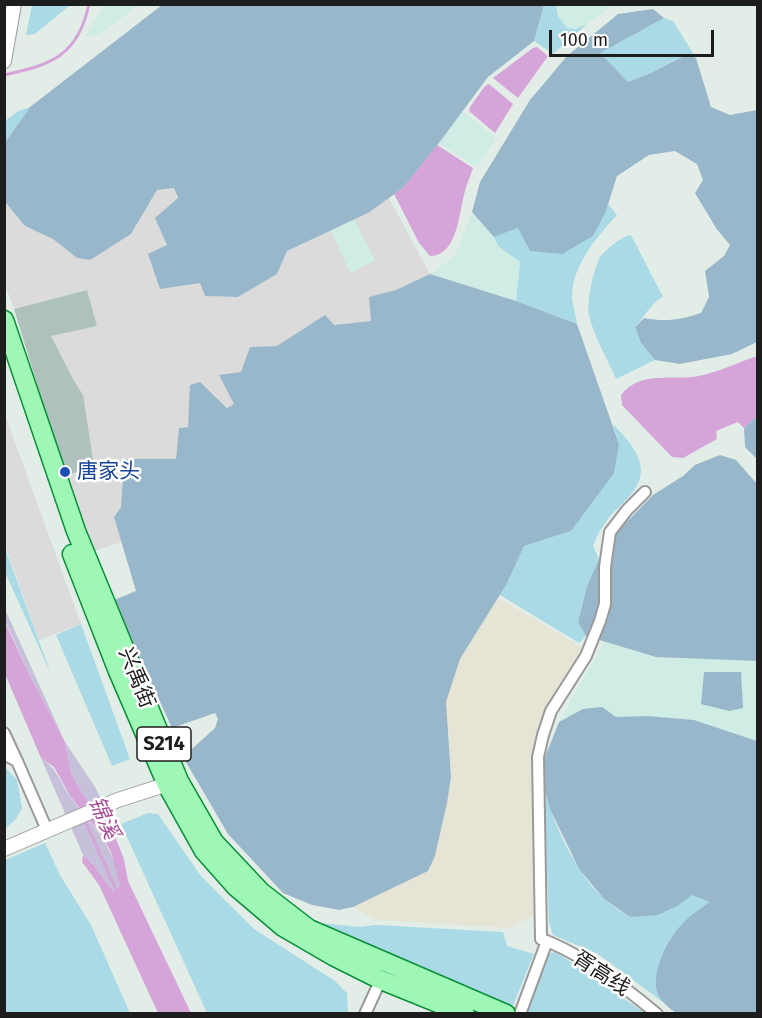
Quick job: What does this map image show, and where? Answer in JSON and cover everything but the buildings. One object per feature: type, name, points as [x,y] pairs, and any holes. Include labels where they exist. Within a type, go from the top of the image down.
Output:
[{"type":"main road","name":"兴禹街","points":[[4,320],[76,531],[173,783]]},
{"type":"main road","name":"兴禹街","points":[[4,356],[67,541],[117,669],[173,783],[214,842],[261,892],[309,929],[465,1014]]},
{"type":"main road","name":"兴禹街","points":[[384,971],[506,1014]]},
{"type":"street","points":[[4,61],[14,4]]},
{"type":"street","points":[[520,1014],[544,940],[538,757],[543,735],[551,711],[586,656],[600,621],[605,604],[605,567],[610,532],[645,492]]},
{"type":"street","points":[[4,733],[52,828]]},
{"type":"street","points":[[4,754],[17,761]]},
{"type":"street","points":[[4,849],[108,804],[173,783]]},
{"type":"street","name":"胥高线","points":[[544,940],[578,957],[638,998],[657,1014]]},
{"type":"street","points":[[365,1014],[384,971]]},
{"type":"shaded area","points":[[32,4],[70,5],[35,34],[26,35]]},
{"type":"shaded area","points":[[104,4],[139,5],[108,28],[92,37],[86,36]]},
{"type":"shaded area","points":[[162,5],[544,5],[534,41],[488,77],[403,188],[368,213],[287,251],[277,274],[238,297],[205,296],[200,283],[160,289],[148,254],[167,245],[155,218],[178,198],[174,188],[157,190],[131,234],[90,260],[77,258],[53,239],[25,226],[6,203],[4,193],[6,141],[30,107]]},
{"type":"shaded area","points":[[544,5],[556,5],[558,16],[567,28],[576,29],[588,23],[553,54],[534,41]]},
{"type":"shaded area","points":[[556,5],[613,5],[576,29],[567,28],[558,16]]},
{"type":"shaded area","points":[[653,9],[664,18],[600,53],[628,82],[686,55],[696,58],[711,107],[730,115],[757,110],[757,342],[732,354],[680,364],[655,360],[641,343],[635,327],[644,318],[673,320],[701,313],[709,297],[705,271],[724,256],[730,245],[716,228],[695,193],[703,180],[697,164],[675,151],[649,155],[617,176],[606,211],[593,236],[562,254],[530,251],[518,228],[494,237],[472,212],[480,182],[530,100],[567,56],[618,14]]},
{"type":"shaded area","points":[[664,18],[673,21],[696,58],[686,55],[628,82],[599,53]]},
{"type":"shaded area","points":[[537,47],[548,56],[518,98],[493,78]]},
{"type":"shaded area","points":[[489,84],[513,104],[495,133],[469,111],[485,86]]},
{"type":"shaded area","points":[[30,107],[6,141],[5,149],[5,121],[18,111]]},
{"type":"shaded area","points":[[462,111],[496,138],[480,164],[474,166],[439,143]]},
{"type":"shaded area","points":[[437,145],[473,168],[451,242],[439,254],[430,256],[419,243],[394,194],[403,188]]},
{"type":"shaded area","points":[[174,188],[205,296],[238,297],[277,274],[287,251],[331,230],[350,272],[374,260],[354,220],[389,198],[430,274],[396,290],[370,297],[372,321],[334,325],[277,346],[250,347],[234,404],[228,408],[201,383],[188,427],[179,428],[176,460],[124,459],[121,507],[114,517],[122,542],[93,551],[65,476],[83,395],[50,335],[97,326],[87,290],[14,309],[5,284],[4,204],[6,203],[25,226],[53,239],[77,258],[131,234],[157,190]]},
{"type":"shaded area","points":[[608,204],[617,215],[587,252],[573,284],[572,299],[577,324],[516,301],[520,262],[498,246],[494,237],[518,228],[606,211]]},
{"type":"shaded area","points":[[472,212],[494,237],[498,246],[520,262],[516,301],[430,274],[455,256]]},
{"type":"shaded area","points":[[354,220],[375,260],[350,273],[331,230]]},
{"type":"shaded area","points":[[631,235],[663,297],[651,307],[635,327],[641,343],[655,360],[616,379],[594,331],[588,309],[593,276],[598,261],[610,247]]},
{"type":"shaded area","points":[[430,274],[516,301],[577,324],[619,444],[614,473],[571,531],[524,546],[506,585],[460,659],[446,702],[451,777],[435,856],[428,871],[353,907],[339,910],[312,905],[283,893],[228,834],[183,757],[215,728],[218,719],[215,713],[172,728],[114,600],[136,591],[114,517],[121,507],[124,459],[176,459],[179,428],[188,427],[190,385],[200,382],[227,408],[234,404],[219,375],[241,372],[250,347],[277,346],[325,315],[334,325],[371,321],[369,297],[396,290]]},
{"type":"shaded area","points":[[87,290],[97,326],[51,336],[83,395],[94,466],[65,476],[14,309]]},
{"type":"shaded area","points":[[757,356],[757,416],[744,428],[738,422],[716,431],[717,439],[683,458],[672,457],[622,405],[621,395],[637,382],[657,378],[699,376]]},
{"type":"shaded area","points":[[4,412],[81,624],[39,640],[5,545]]},
{"type":"shaded area","points":[[757,416],[757,459],[745,447],[744,428]]},
{"type":"shaded area","points":[[613,424],[631,445],[640,462],[640,480],[631,494],[607,520],[593,546],[599,559],[587,586],[578,622],[586,636],[579,643],[500,595],[524,546],[571,531],[619,444]]},
{"type":"shaded area","points":[[720,455],[736,460],[757,484],[757,661],[656,657],[586,636],[578,622],[587,586],[611,538],[653,495],[683,476],[695,465]]},
{"type":"shaded area","points":[[4,545],[51,674],[5,572]]},
{"type":"shaded area","points":[[498,598],[583,648],[545,713],[535,746],[533,793],[535,915],[509,928],[377,920],[353,907],[428,871],[435,856],[451,777],[446,702],[460,659]]},
{"type":"shaded area","points":[[4,607],[65,742],[28,672],[5,620]]},
{"type":"shaded area","points":[[4,620],[65,742],[71,773],[82,793],[116,839],[124,859],[128,881],[191,1013],[158,1013],[99,885],[82,862],[83,855],[114,892],[120,886],[111,852],[102,836],[70,796],[54,767],[41,758],[5,674]]},
{"type":"shaded area","points":[[81,624],[130,759],[112,766],[56,635]]},
{"type":"shaded area","points":[[604,642],[656,657],[757,661],[757,741],[694,720],[647,716],[559,722]]},
{"type":"shaded area","points":[[704,672],[741,672],[743,708],[729,711],[701,704]]},
{"type":"shaded area","points":[[602,707],[616,717],[647,716],[694,720],[757,741],[757,1013],[676,1013],[658,995],[657,973],[668,943],[686,920],[709,902],[692,895],[679,905],[658,915],[630,917],[604,899],[579,869],[550,809],[539,772],[559,722],[583,709]]},
{"type":"shaded area","points":[[65,742],[95,787],[113,822],[116,839],[82,793],[71,773]]},
{"type":"shaded area","points":[[41,758],[55,772],[108,848],[118,871],[121,885],[114,892],[83,855]]},
{"type":"shaded area","points":[[4,766],[17,780],[22,808],[16,819],[5,829]]},
{"type":"shaded area","points":[[544,790],[560,833],[575,862],[593,887],[612,906],[630,917],[679,905],[692,895],[709,902],[686,920],[657,992],[664,1003],[598,954],[553,935],[549,922]]},
{"type":"shaded area","points":[[148,813],[158,814],[201,876],[254,929],[335,981],[347,993],[348,1013],[207,1013],[121,824]]},
{"type":"shaded area","points":[[45,843],[60,875],[91,925],[130,1013],[5,1013],[5,860]]},
{"type":"shaded area","points":[[321,923],[358,927],[377,925],[503,932],[507,946],[534,954],[512,1008],[383,953]]},
{"type":"shaded area","points":[[554,952],[645,1013],[527,1013],[547,955]]},
{"type":"waterway","name":"锦溪","points":[[4,75],[49,62],[70,47],[78,36],[89,4]]},
{"type":"waterway","name":"锦溪","points":[[84,819],[117,892]]},
{"type":"place","name":"唐家头","points":[[65,472]]}]
